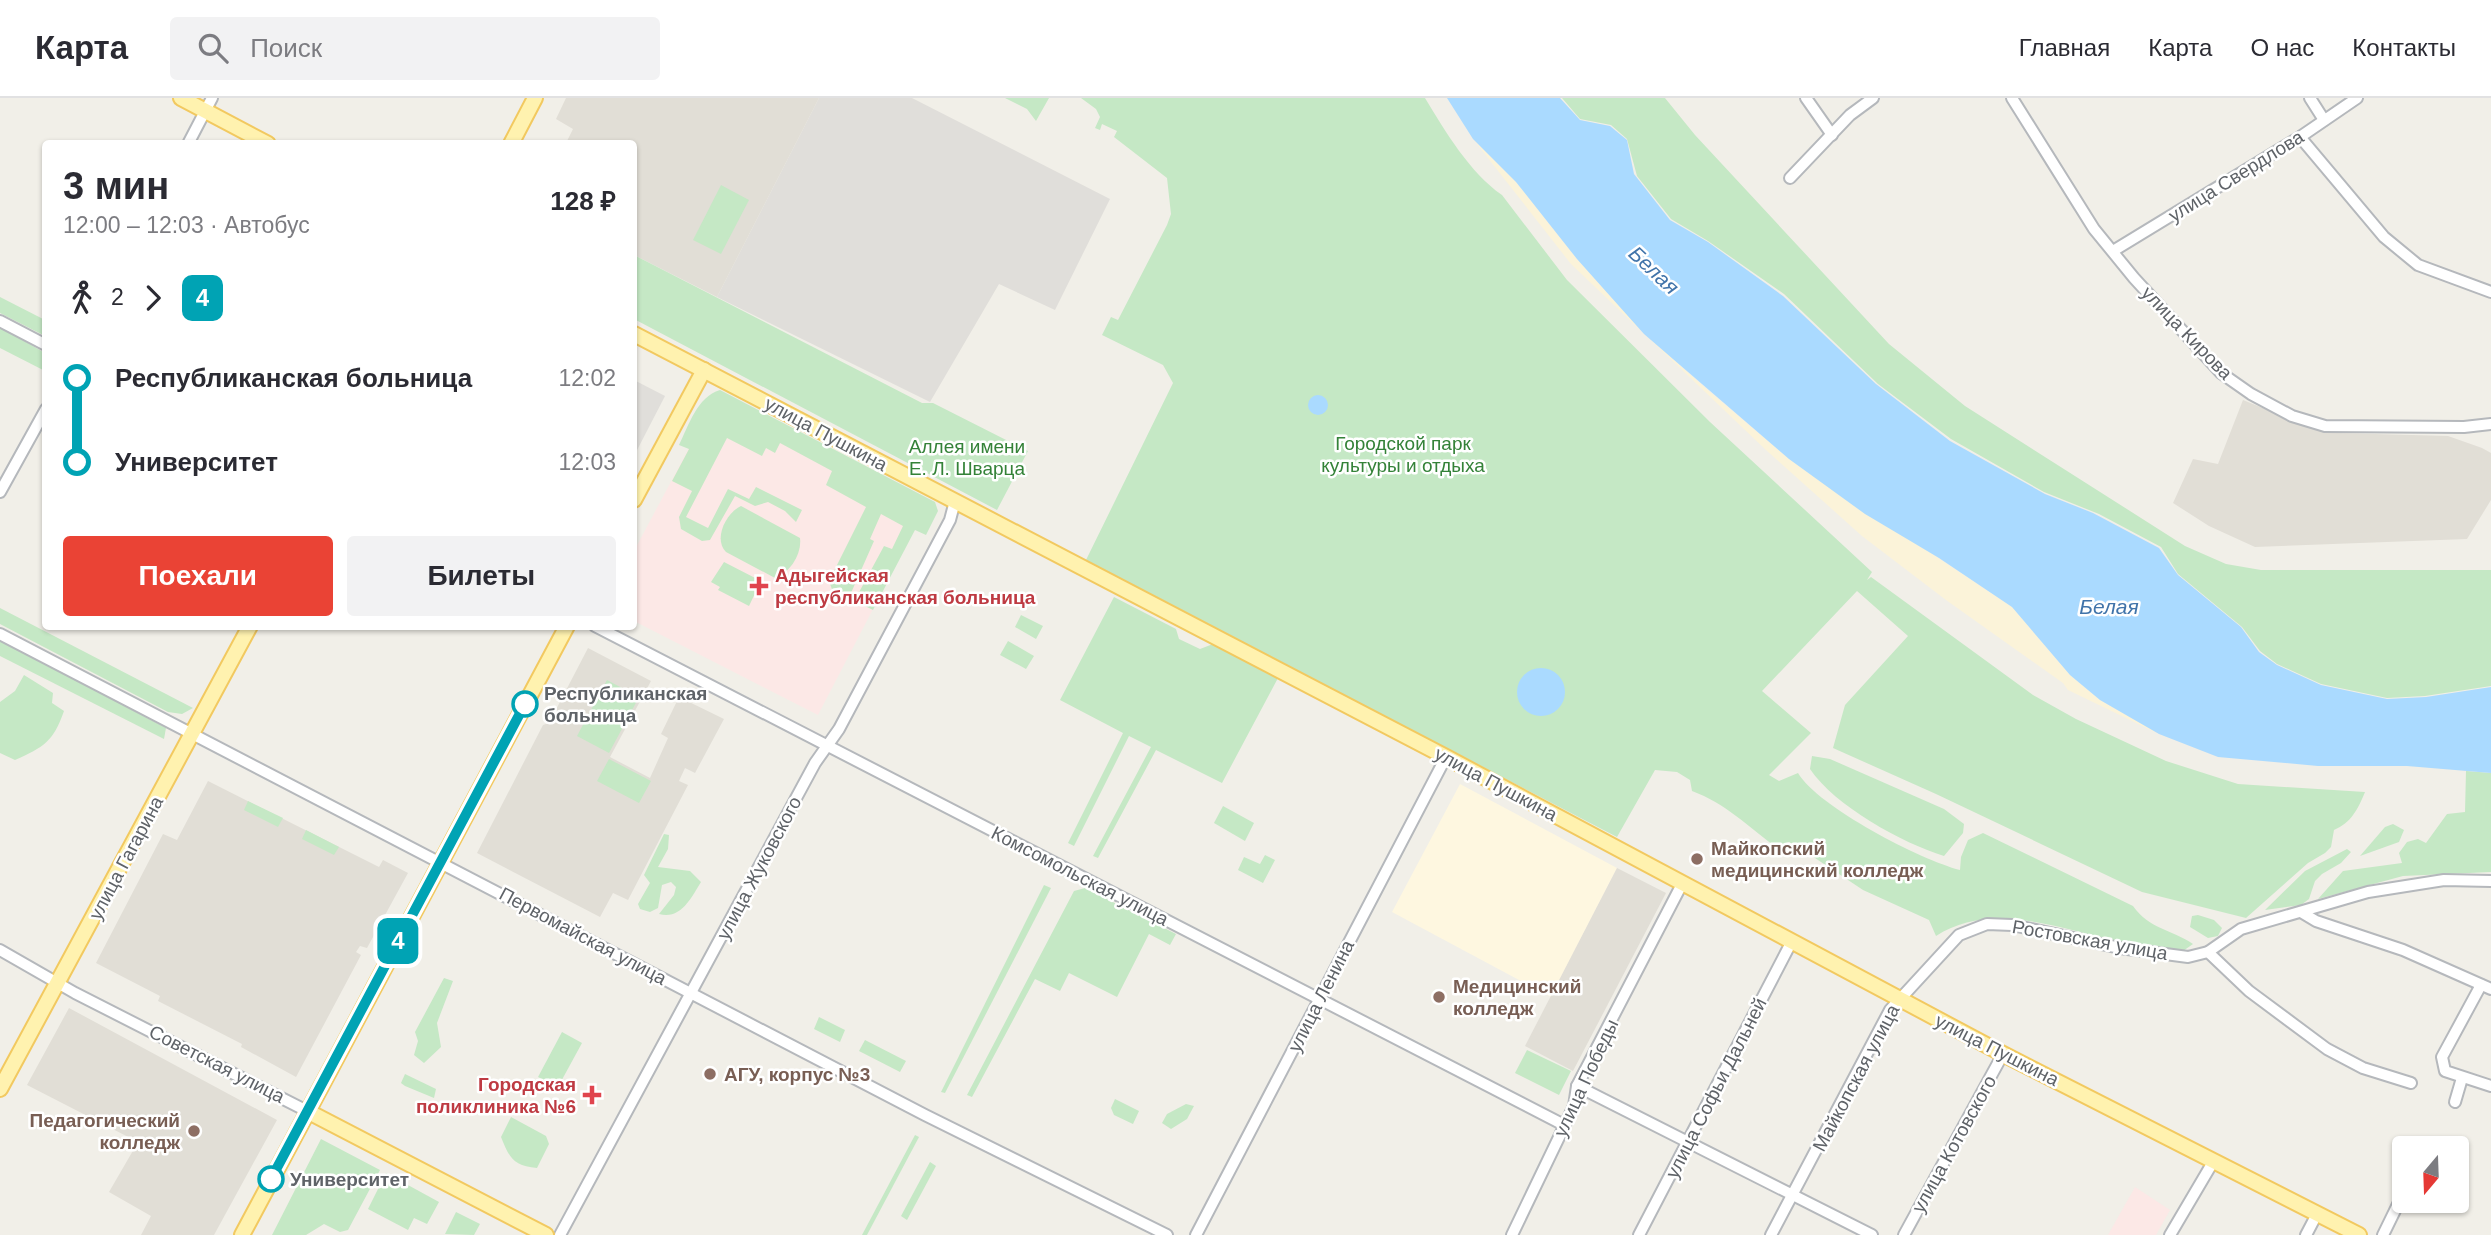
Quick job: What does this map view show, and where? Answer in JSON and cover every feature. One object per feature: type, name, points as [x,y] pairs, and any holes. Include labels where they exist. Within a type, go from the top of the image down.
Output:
[{"type":"main road","points":[[181,98],[209,104],[262,140]]},
{"type":"main road","points":[[513,140],[535,98]]},
{"type":"main road","name":"улица Пушкина","points":[[637,336],[955,501],[1194,633],[1446,757],[2003,1054],[2359,1235]]},
{"type":"main road","points":[[637,494],[704,370]]},
{"type":"main road","name":"улица Гагарина","points":[[0,1089],[248,630]]},
{"type":"main road","points":[[242,1235],[565,630]]},
{"type":"main road","name":"Советская улица","points":[[307,1111],[546,1235]]},
{"type":"street","points":[[1806,98],[1832,135]]},
{"type":"street","points":[[1790,178],[1850,115],[1873,98]]},
{"type":"street","name":"улица Кирова","points":[[2012,98],[2069,192],[2113,251],[2221,373],[2254,396],[2292,416],[2325,426],[2464,427],[2491,424]]},
{"type":"street","points":[[2310,98],[2324,120]]},
{"type":"street","name":"улица Свердлова","points":[[2113,251],[2300,137],[2357,98]]},
{"type":"street","points":[[190,140],[209,104]]},
{"type":"street","points":[[2300,137],[2384,237],[2418,265],[2491,292]]},
{"type":"street","points":[[0,321],[42,343]]},
{"type":"street","points":[[0,492],[42,416]]},
{"type":"street","name":"улица Жуковского","points":[[560,1235],[825,745],[839,729],[950,520],[955,501]]},
{"type":"street","name":"Комсомольская улица","points":[[603,630],[1564,1125]]},
{"type":"street","name":"Первомайская улица","points":[[0,634],[933,1119],[1167,1235]]},
{"type":"street","name":"улица Ленина","points":[[1196,1235],[1446,757]]},
{"type":"street","name":"Ростовская улица","points":[[1959,935],[1987,924],[2012,925],[2120,948],[2188,957],[2208,952],[2241,929],[2368,892],[2444,880],[2491,881]]},
{"type":"street","name":"улица Победы","points":[[1512,1235],[1574,1106],[1577,1086],[1682,884]]},
{"type":"street","points":[[2301,912],[2316,921],[2403,950],[2486,987],[2442,1057],[2445,1071],[2491,1086]]},
{"type":"street","name":"Майкопская улица","points":[[1771,1235],[1899,999],[1959,935]]},
{"type":"street","name":"улица Софьи Дальней","points":[[1639,1235],[1792,941]]},
{"type":"street","name":"Советская улица","points":[[0,950],[57,983],[307,1111]]},
{"type":"street","points":[[2208,952],[2249,991],[2327,1049],[2363,1068],[2411,1083]]},
{"type":"street","name":"улица Котовского","points":[[1904,1235],[2003,1054]]},
{"type":"street","points":[[2455,1102],[2462,1078]]},
{"type":"street","points":[[1577,1086],[1872,1235]]},
{"type":"street","points":[[2170,1235],[2213,1161]]},
{"type":"street","points":[[2383,1235],[2394,1213]]},
{"type":"street","points":[[2306,1235],[2317,1214]]},
{"type":"shaded area","points":[[566,98],[819,98],[717,297],[637,257],[637,140],[568,140],[573,129],[556,119]]},
{"type":"shaded area","points":[[819,98],[912,98],[1110,199],[1055,310],[999,284],[930,402],[717,297]]},
{"type":"shaded area","points":[[637,382],[665,396],[637,450]]},
{"type":"shaded area","points":[[2243,400],[2317,430],[2448,436],[2482,448],[2491,453],[2491,500],[2467,539],[2255,547],[2209,526],[2173,503],[2193,459],[2218,464]]},
{"type":"shaded area","name":"Адыгейская республиканская больница","points":[[714,401],[926,507],[818,715],[637,623],[637,545]]},
{"type":"shaded area","points":[[588,648],[651,681],[610,757],[650,778],[668,738],[661,734],[679,697],[724,719],[695,773],[685,768],[679,781],[688,785],[628,900],[613,893],[600,917],[477,853],[543,725],[549,723]]},
{"type":"shaded area","points":[[208,781],[379,867],[383,860],[408,873],[367,948],[360,946],[356,952],[361,955],[296,1077],[241,1047],[242,1044],[158,1001],[160,996],[96,963],[163,834],[177,840]]},
{"type":"shaded area","points":[[1460,784],[1617,868],[1551,997],[1392,912]]},
{"type":"shaded area","points":[[1617,868],[1666,893],[1573,1071],[1525,1046]]},
{"type":"shaded area","name":"Педагогический колледж","points":[[69,1008],[277,1120],[214,1235],[141,1235],[151,1216],[109,1192],[138,1142],[27,1085]]},
{"type":"shaded area","points":[[2135,1187],[2170,1210],[2156,1235],[2108,1235]]},
{"type":"green space","points":[[1005,98],[1049,98],[1036,121],[1027,109]]},
{"type":"green space","name":"Городской парк культуры и отдыха","points":[[1081,98],[1425,98],[1469,163],[1502,195],[1567,280],[1710,422],[1872,572],[1867,580],[1871,577],[2033,695],[2076,719],[2166,761],[2238,784],[2365,792],[2357,810],[2345,824],[2334,830],[2331,847],[2325,853],[2308,863],[2246,918],[2142,892],[1833,748],[1845,705],[1908,636],[1857,591],[1762,691],[1811,733],[1769,775],[1779,781],[1798,773],[1809,787],[1826,801],[1872,831],[1960,870],[1961,857],[1968,840],[1983,833],[2133,906],[2146,920],[2193,944],[2183,951],[2142,946],[2050,925],[2002,919],[1979,920],[1936,936],[1929,920],[1863,890],[1800,848],[1789,842],[1777,848],[1726,809],[1692,791],[1690,780],[1677,772],[1655,770],[1617,837],[1086,560],[1173,383],[1163,365],[1102,335],[1111,317],[1118,320],[1167,225],[1171,214],[1167,178],[1114,137],[1117,131],[1102,124],[1100,130],[1095,128],[1100,117],[1096,109]]},
{"type":"green space","points":[[1562,98],[1665,98],[1695,135],[1889,344],[1965,406],[2185,546],[2226,564],[2261,570],[2491,570],[2491,686],[2425,696],[2387,698],[2321,684],[2277,664],[2260,651],[2242,627],[2178,574],[2161,547],[2099,514],[2044,492],[1951,439],[1878,384],[1784,294],[1708,241],[1671,219],[1637,176],[1627,139],[1611,125],[1580,119]]},
{"type":"green space","points":[[721,185],[749,200],[721,254],[693,240]]},
{"type":"green space","name":"Аллея имени Е. Л. Шварца","points":[[637,257],[922,403],[933,403],[1028,451],[997,510],[637,321]]},
{"type":"green space","points":[[0,297],[42,318],[42,334],[0,313]]},
{"type":"green space","points":[[0,327],[42,351],[42,369],[0,348]]},
{"type":"green space","points":[[720,390],[935,502],[938,511],[926,535],[915,530],[873,610],[863,605],[857,596],[884,546],[892,549],[903,526],[881,514],[870,539],[874,541],[851,593],[844,598],[834,595],[829,581],[866,507],[826,485],[832,471],[780,443],[775,453],[766,448],[762,456],[727,438],[686,517],[708,528],[728,489],[749,499],[756,487],[802,510],[796,522],[785,511],[768,502],[755,506],[735,496],[710,540],[702,541],[681,529],[679,517],[692,491],[672,481],[689,449],[679,445],[700,405]]},
{"type":"green space","points":[[741,506],[800,538],[797,556],[780,576],[775,578],[726,552],[722,547],[721,534],[726,520]]},
{"type":"green space","points":[[724,562],[761,581],[749,606],[718,590],[720,587],[711,582]]},
{"type":"green space","points":[[1114,597],[1176,629],[1179,639],[1200,649],[1213,644],[1278,678],[1222,783],[1156,750],[1098,858],[1093,856],[1151,747],[1129,736],[1074,846],[1068,843],[1123,733],[1060,700]]},
{"type":"green space","points":[[0,608],[193,708],[182,714],[168,712],[0,624]]},
{"type":"green space","points":[[1021,615],[1043,626],[1036,639],[1015,627]]},
{"type":"green space","points":[[0,640],[166,728],[164,739],[0,656]]},
{"type":"green space","points":[[1008,641],[1034,656],[1026,669],[1000,655]]},
{"type":"green space","points":[[24,675],[53,693],[52,703],[64,711],[56,730],[46,742],[15,760],[0,753],[0,702],[15,691]]},
{"type":"green space","points":[[607,680],[639,697],[609,753],[577,736]]},
{"type":"green space","points":[[1812,756],[1830,759],[1944,809],[1964,824],[1963,833],[1944,856],[1890,833],[1852,809],[1821,783],[1810,769]]},
{"type":"green space","points":[[609,759],[651,781],[639,803],[597,781]]},
{"type":"green space","points":[[2466,771],[2491,773],[2491,872],[2403,876],[2318,899],[2343,871],[2402,863],[2399,853],[2407,842],[2418,839],[2426,843],[2447,814],[2465,812]]},
{"type":"green space","points":[[248,801],[283,818],[278,827],[244,810]]},
{"type":"green space","points":[[1223,806],[1254,823],[1245,841],[1214,823]]},
{"type":"green space","points":[[2393,824],[2404,830],[2399,842],[2360,856],[2385,827]]},
{"type":"green space","points":[[306,830],[339,847],[334,855],[302,839]]},
{"type":"green space","points":[[664,834],[669,835],[668,849],[658,867],[690,871],[701,882],[679,911],[667,915],[659,914],[674,895],[676,887],[671,882],[662,885],[658,908],[650,912],[640,909],[638,904],[650,883],[644,875]]},
{"type":"green space","points":[[2347,849],[2351,852],[2341,863],[2315,881],[2309,899],[2301,905],[2265,910],[2305,871]]},
{"type":"green space","points":[[1265,855],[1275,860],[1263,883],[1238,870],[1244,857],[1260,864]]},
{"type":"green space","points":[[1044,885],[1051,888],[945,1093],[941,1092]]},
{"type":"green space","points":[[1085,888],[1176,934],[1170,945],[1149,934],[1117,997],[1069,973],[1060,991],[1035,979],[972,1097],[967,1095],[1074,891]]},
{"type":"green space","points":[[2192,916],[2214,920],[2222,928],[2218,936],[2208,938],[2190,927]]},
{"type":"green space","points":[[444,978],[453,981],[437,1023],[441,1047],[424,1063],[414,1055],[418,1041],[415,1032]]},
{"type":"green space","points":[[819,1017],[845,1030],[840,1042],[814,1029]]},
{"type":"green space","points":[[562,1032],[582,1043],[558,1087],[538,1077]]},
{"type":"green space","points":[[865,1040],[906,1061],[900,1072],[859,1051]]},
{"type":"green space","points":[[1527,1050],[1571,1071],[1559,1095],[1515,1073]]},
{"type":"green space","points":[[405,1074],[436,1089],[434,1098],[401,1083]]},
{"type":"green space","points":[[1115,1099],[1139,1111],[1133,1124],[1114,1115],[1111,1108]]},
{"type":"green space","points":[[1186,1104],[1194,1106],[1187,1119],[1171,1129],[1162,1123],[1167,1114]]},
{"type":"green space","points":[[511,1117],[546,1136],[549,1144],[537,1168],[517,1163],[507,1150],[501,1137]]},
{"type":"green space","points":[[915,1135],[919,1137],[867,1235],[862,1235]]},
{"type":"green space","points":[[321,1139],[380,1170],[348,1230],[340,1232],[324,1224],[306,1235],[272,1235]]},
{"type":"green space","points":[[930,1162],[936,1166],[907,1220],[901,1216]]},
{"type":"green space","points":[[386,1173],[439,1202],[427,1224],[414,1218],[408,1230],[368,1209]]},
{"type":"green space","points":[[456,1212],[480,1224],[474,1235],[445,1234]]},
{"type":"sand","points":[[1473,139],[1516,182],[1577,259],[1642,332],[1571,264]]},
{"type":"sand","points":[[1649,338],[1789,459],[2012,607],[2070,675],[2100,700],[2159,734],[2068,690],[2063,683],[1862,536],[1766,450]]},
{"type":"water","name":"Белая","points":[[1447,98],[1560,98],[1580,120],[1610,126],[1627,140],[1634,174],[1670,220],[1708,242],[1783,296],[1876,384],[1950,441],[2045,494],[2093,513],[2159,548],[2178,575],[2241,627],[2259,652],[2277,665],[2321,685],[2387,699],[2426,697],[2491,687],[2491,773],[2407,766],[2318,766],[2218,757],[2159,734],[2100,700],[2070,675],[2012,607],[1939,558],[1865,514],[1789,459],[1644,334],[1577,259],[1516,182],[1473,139]]},
{"type":"water","points":[[1318,395],[1325,398],[1328,405],[1325,412],[1318,415],[1311,412],[1308,405],[1311,398]]},
{"type":"water","points":[[1541,668],[1558,675],[1565,692],[1558,709],[1541,716],[1524,709],[1517,692],[1524,675]]},
{"type":"bus line","name":"4","points":[[271,1179],[525,704]]},
{"type":"place","name":"Адыгейская республиканская больница","points":[[759,586]]},
{"type":"place","name":"Республиканская больница","points":[[525,704]]},
{"type":"place","name":"Майкопский медицинский колледж","points":[[1697,859]]},
{"type":"place","name":"Медицинский колледж","points":[[1439,997]]},
{"type":"place","name":"АГУ, корпус №3","points":[[710,1074]]},
{"type":"place","name":"Городская поликлиника №6","points":[[592,1095]]},
{"type":"place","name":"Педагогический колледж","points":[[194,1131]]},
{"type":"place","name":"Университет","points":[[271,1179]]}]
